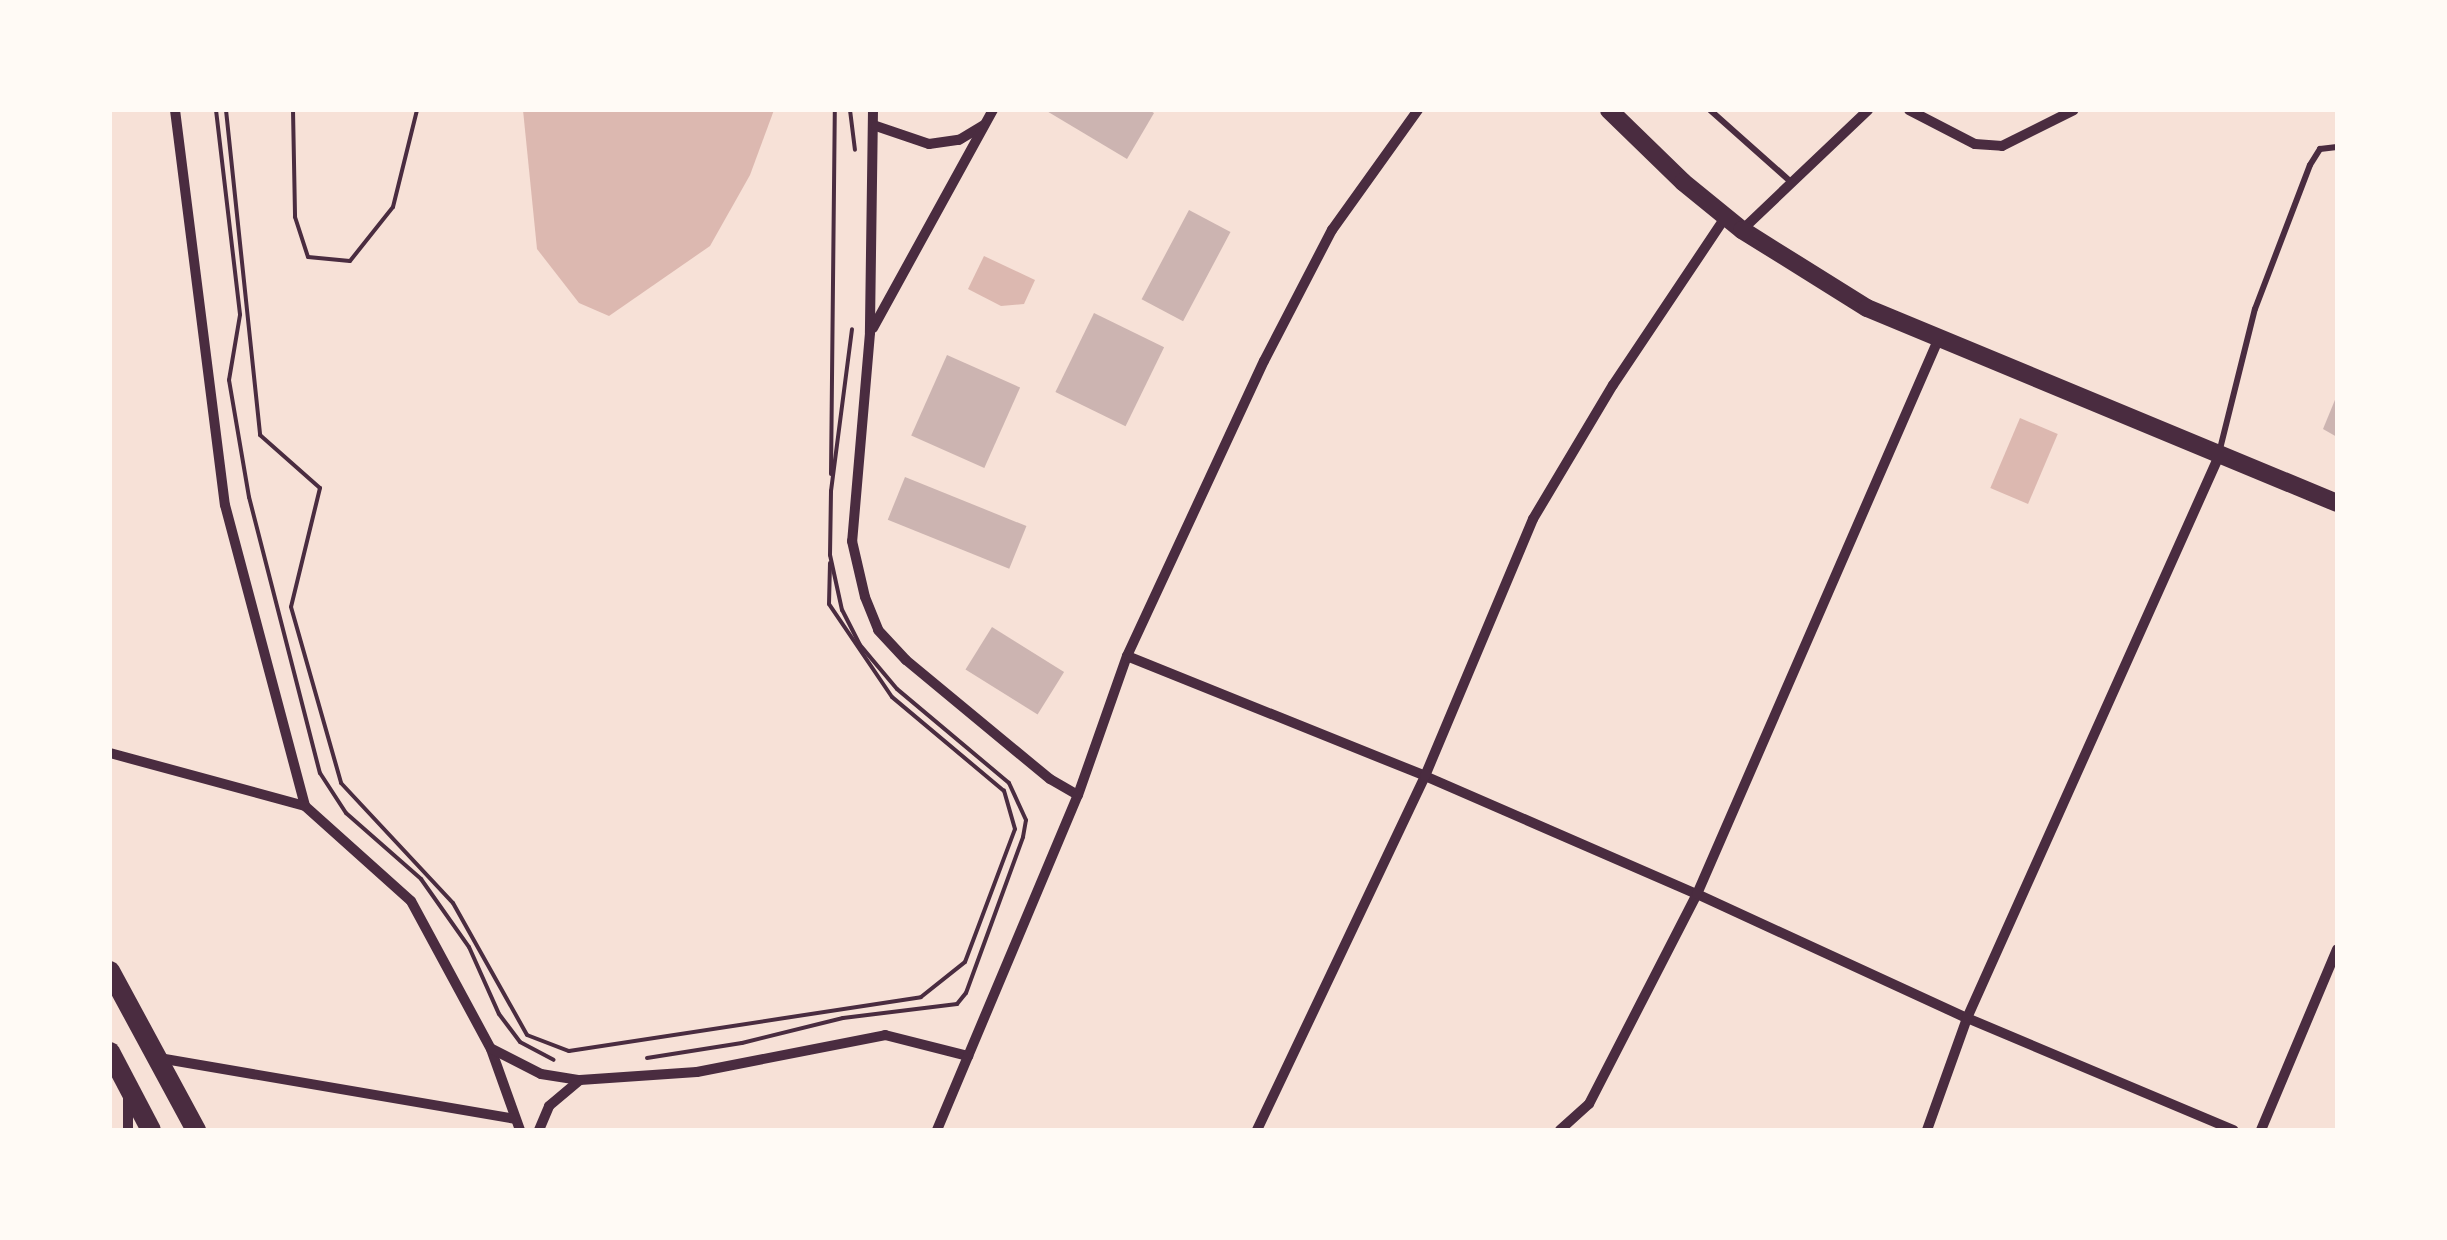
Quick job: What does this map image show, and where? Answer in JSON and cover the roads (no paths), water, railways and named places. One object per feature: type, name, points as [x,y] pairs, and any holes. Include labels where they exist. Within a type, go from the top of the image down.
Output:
[{"type":"main road","points":[[1609,110],[1742,230],[1867,308],[2337,504]]},
{"type":"main road","points":[[110,972],[196,1130]]},
{"type":"main road","points":[[110,1052],[151,1130]]},
{"type":"street","points":[[175,110],[225,505],[305,806]]},
{"type":"street","points":[[873,110],[876,126],[870,333],[852,541],[865,597],[878,630],[906,660],[1050,779],[1078,795]]},
{"type":"street","points":[[870,333],[993,110]]},
{"type":"street","points":[[937,1130],[1078,795],[1127,656],[1264,361],[1332,230],[1418,110]]},
{"type":"street","points":[[1742,230],[1868,110]]},
{"type":"street","points":[[1909,110],[1974,144],[2002,146],[2074,110]]},
{"type":"street","points":[[876,126],[929,144],[959,140],[985,124]]},
{"type":"street","points":[[1257,1130],[1425,776],[1533,519],[1613,385],[1726,216]]},
{"type":"street","points":[[1560,1130],[1589,1104],[1697,894],[1938,340]]},
{"type":"street","points":[[1927,1130],[1967,1018],[2218,456]]},
{"type":"street","points":[[1127,656],[1425,776],[1697,894],[1967,1018],[2234,1130]]},
{"type":"street","points":[[110,752],[305,806],[411,902],[491,1049],[518,1124]]},
{"type":"street","points":[[2261,1130],[2337,949]]},
{"type":"street","points":[[491,1049],[541,1074],[580,1080],[697,1072],[885,1035],[968,1056]]},
{"type":"street","points":[[160,1058],[518,1124]]},
{"type":"street","points":[[539,1130],[549,1106],[580,1080]]},
{"type":"street","points":[[127,1082],[128,1130]]},
{"type":"lane","points":[[1710,110],[1792,183]]},
{"type":"lane","points":[[2218,456],[2255,309],[2310,165],[2320,148],[2337,148]]}]
